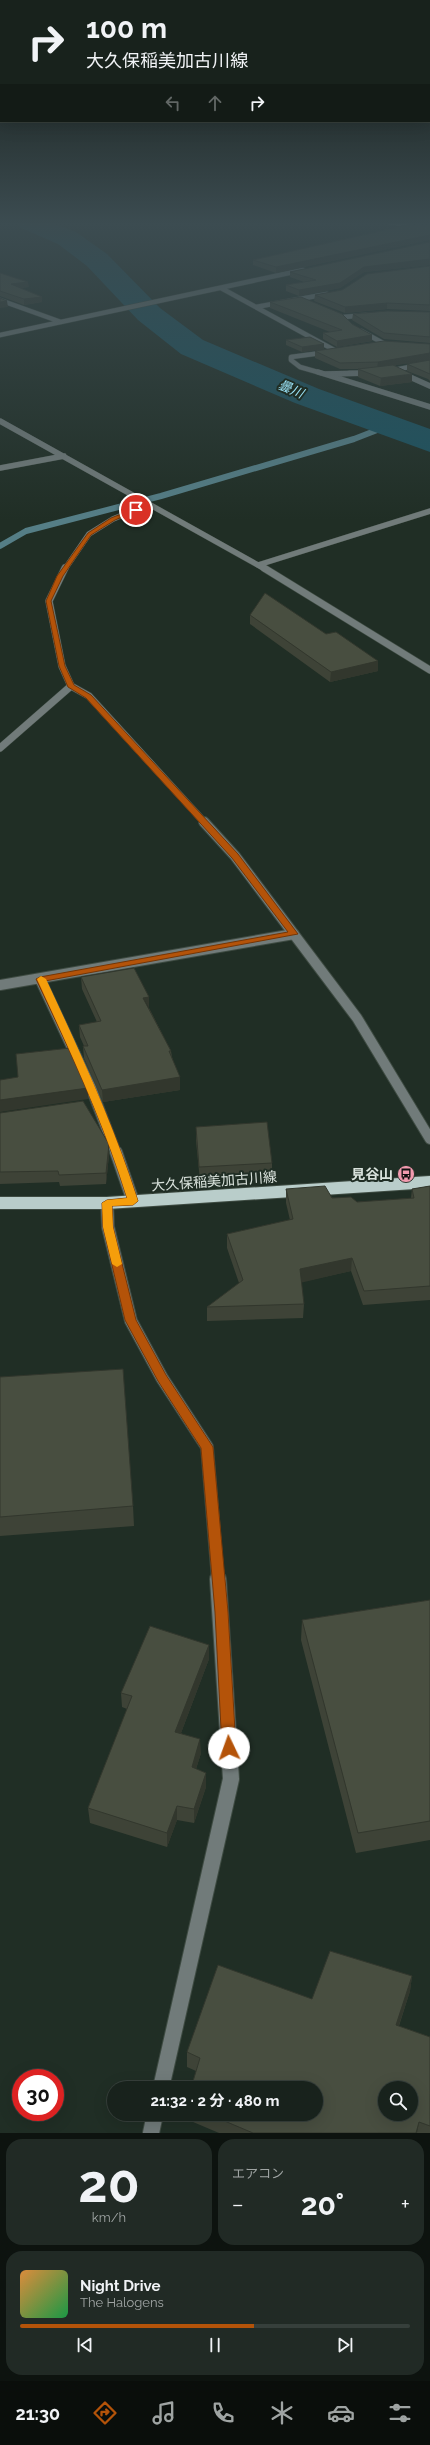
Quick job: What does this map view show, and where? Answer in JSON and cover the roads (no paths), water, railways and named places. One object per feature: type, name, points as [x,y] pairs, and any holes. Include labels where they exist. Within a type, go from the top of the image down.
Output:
[{"type":"main road","name":"大久保稲美加古川線","points":[[0,1203],[107,1203],[430,1182]]},
{"type":"street","points":[[0,335],[62,322]]},
{"type":"street","points":[[282,322],[336,351]]},
{"type":"street","points":[[354,327],[383,343]]},
{"type":"street","points":[[375,345],[391,343]]},
{"type":"street","points":[[342,350],[291,357],[291,360],[300,367],[322,375],[430,407]]},
{"type":"street","points":[[383,372],[429,364]]},
{"type":"street","points":[[395,370],[430,386]]},
{"type":"street","points":[[322,375],[375,373]]},
{"type":"street","points":[[0,421],[64,456],[147,505],[258,564],[430,670]]},
{"type":"street","points":[[0,468],[64,456]]},
{"type":"street","points":[[147,505],[113,519],[90,534],[60,576],[48,601],[62,666],[71,686],[88,696],[235,856],[357,1018],[430,1139]]},
{"type":"street","points":[[258,564],[430,511]]},
{"type":"street","points":[[0,748],[71,686]]},
{"type":"street","points":[[0,985],[294,934]]},
{"type":"street","points":[[40,979],[82,1066],[93,1104],[122,1166],[133,1201]]},
{"type":"street","points":[[107,1203],[108,1227],[131,1320],[162,1378],[207,1447],[222,1620],[231,1779],[163,2081]]},
{"type":"street","points":[[151,2133],[154,2121]]},
{"type":"waterway","name":"曇川","points":[[159,322],[192,347],[307,396],[430,441]]},
{"type":"waterway","points":[[0,546],[26,531],[161,496],[354,439],[390,425]]},
{"type":"place","name":"見谷山","points":[[406,1174]]}]
